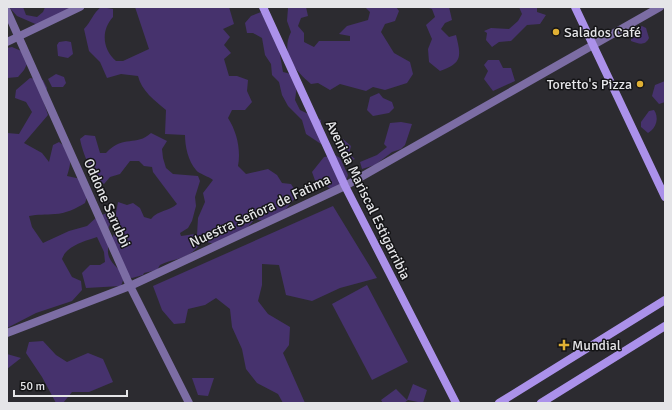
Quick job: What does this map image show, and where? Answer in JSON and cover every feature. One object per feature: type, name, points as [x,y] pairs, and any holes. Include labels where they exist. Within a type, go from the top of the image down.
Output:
[{"type":"main road","name":"Avenida Mariscal Estigarribia","points":[[263,7],[345,186],[456,403]]},
{"type":"main road","points":[[575,7],[665,197]]},
{"type":"main road","points":[[499,403],[665,300]]},
{"type":"main road","points":[[541,403],[665,326]]},
{"type":"street","points":[[7,42],[80,7]]},
{"type":"street","name":"Nuestra Señora de Fatima","points":[[7,334],[130,286],[345,186],[592,44],[660,7]]},
{"type":"street","name":"Oddone Sarubbi","points":[[7,11],[130,286],[189,403]]},
{"type":"shaded area","points":[[9,7],[23,7],[26,15],[37,17],[43,12],[45,7],[71,7],[40,26],[17,16]]},
{"type":"shaded area","points":[[101,7],[113,9],[113,17],[106,28],[105,33],[106,45],[111,56],[116,61],[123,61],[149,49],[135,7],[229,7],[234,24],[223,29],[230,37],[224,45],[231,53],[224,59],[229,76],[237,76],[248,80],[247,91],[252,102],[245,110],[232,110],[228,118],[238,141],[238,166],[246,174],[268,169],[277,175],[282,183],[291,184],[298,195],[279,217],[268,222],[255,219],[247,228],[218,245],[203,241],[197,235],[198,218],[205,202],[203,193],[213,180],[199,173],[193,166],[188,153],[185,135],[165,134],[166,110],[145,91],[138,76],[121,74],[107,78],[100,62],[89,51],[84,29]]},
{"type":"shaded area","points":[[306,7],[308,16],[301,18],[298,26],[304,33],[304,42],[314,47],[319,41],[350,41],[350,36],[339,34],[347,26],[368,20],[370,12],[365,7],[396,7],[399,11],[395,21],[385,24],[381,32],[394,53],[410,62],[413,74],[407,83],[385,90],[373,87],[366,91],[340,84],[330,90],[318,83],[311,84],[295,67],[288,54],[287,47],[291,32],[287,21],[288,8]]},
{"type":"shaded area","points":[[426,7],[449,7],[452,20],[445,23],[441,29],[449,37],[456,35],[458,42],[459,54],[456,62],[440,71],[429,62],[428,49],[432,39],[426,25],[435,17],[432,9]]},
{"type":"shaded area","points":[[519,7],[540,7],[537,8],[537,12],[546,15],[540,24],[527,25],[511,41],[499,42],[492,47],[486,40],[487,33],[484,31],[491,28],[509,29],[518,21],[522,14]]},
{"type":"shaded area","points":[[261,12],[279,49],[283,72],[291,74],[297,85],[295,100],[300,110],[321,120],[321,144],[306,134],[302,120],[288,106],[282,95],[279,82],[272,75],[271,64],[265,55],[262,38],[253,33],[247,33],[245,23],[251,16]]},
{"type":"shaded area","points":[[642,26],[646,28],[649,38],[647,41],[642,44],[631,41],[631,32]]},
{"type":"shaded area","points":[[59,42],[71,42],[73,54],[68,58],[58,56],[57,45]]},
{"type":"shaded area","points":[[12,47],[26,53],[29,60],[24,70],[18,77],[7,78],[7,48]]},
{"type":"shaded area","points":[[488,60],[499,60],[503,68],[511,68],[515,81],[493,91],[484,79],[488,71],[484,65]]},
{"type":"shaded area","points":[[56,74],[64,77],[66,83],[63,87],[52,87],[48,79]]},
{"type":"shaded area","points":[[30,78],[43,80],[47,88],[43,100],[48,115],[24,143],[42,153],[49,162],[53,145],[59,142],[67,149],[70,157],[70,165],[67,176],[81,179],[88,194],[85,203],[63,213],[29,216],[32,227],[43,243],[69,231],[87,226],[98,216],[108,213],[110,224],[106,234],[108,240],[108,254],[113,264],[124,274],[120,264],[120,254],[114,252],[112,238],[119,224],[115,218],[118,202],[127,205],[133,203],[140,208],[144,217],[151,219],[157,214],[177,204],[153,172],[152,167],[144,166],[139,161],[130,161],[120,174],[110,177],[104,184],[89,164],[83,152],[80,139],[85,135],[95,136],[100,153],[106,153],[112,147],[124,142],[140,139],[151,133],[167,141],[162,149],[166,168],[173,174],[198,176],[200,181],[195,197],[196,206],[192,221],[188,228],[180,233],[181,236],[195,234],[200,245],[190,254],[160,265],[157,270],[132,278],[125,275],[121,286],[86,288],[82,273],[90,265],[100,265],[105,262],[104,252],[97,237],[82,242],[67,251],[62,259],[72,277],[81,281],[82,290],[72,301],[36,313],[7,328],[7,133],[19,134],[32,112],[26,102],[15,98],[16,90]]},
{"type":"shaded area","points":[[665,81],[665,102],[659,104],[652,96],[655,85]]},
{"type":"shaded area","points":[[379,93],[383,98],[392,102],[394,108],[389,113],[373,116],[367,110],[370,97]]},
{"type":"shaded area","points":[[654,110],[657,119],[655,125],[648,133],[641,127],[641,122],[649,111]]},
{"type":"shaded area","points":[[401,122],[412,124],[405,145],[401,149],[392,152],[375,165],[362,169],[360,162],[377,155],[387,147],[384,144],[390,123]]},
{"type":"shaded area","points":[[343,139],[351,146],[349,154],[355,159],[347,162],[340,155],[337,141]]},
{"type":"shaded area","points":[[335,155],[340,158],[348,175],[345,186],[333,191],[325,185],[317,186],[312,172],[324,157]]},
{"type":"shaded area","points":[[333,206],[377,278],[340,288],[312,301],[286,295],[279,265],[262,264],[262,285],[258,301],[268,314],[290,327],[289,345],[283,353],[305,403],[283,403],[278,394],[257,383],[246,369],[242,349],[232,327],[230,309],[216,298],[205,305],[188,309],[185,323],[174,324],[162,310],[153,286]]},
{"type":"shaded area","points":[[367,285],[408,362],[372,380],[332,304]]},
{"type":"shaded area","points":[[43,341],[56,355],[67,362],[88,353],[103,359],[113,382],[89,392],[72,392],[63,403],[56,403],[42,377],[26,353],[29,342]]},
{"type":"shaded area","points":[[7,354],[21,358],[7,369]]},
{"type":"shaded area","points":[[192,378],[214,378],[208,396],[198,395]]},
{"type":"shaded area","points":[[413,384],[427,390],[423,403],[408,400],[404,403],[383,403],[381,400],[396,389],[407,400]]},
{"type":"place","name":"Salados Café","points":[[556,32]]},
{"type":"place","name":"Toretto's Pizza","points":[[640,84]]},
{"type":"place","name":"Mundial","points":[[564,345]]}]
